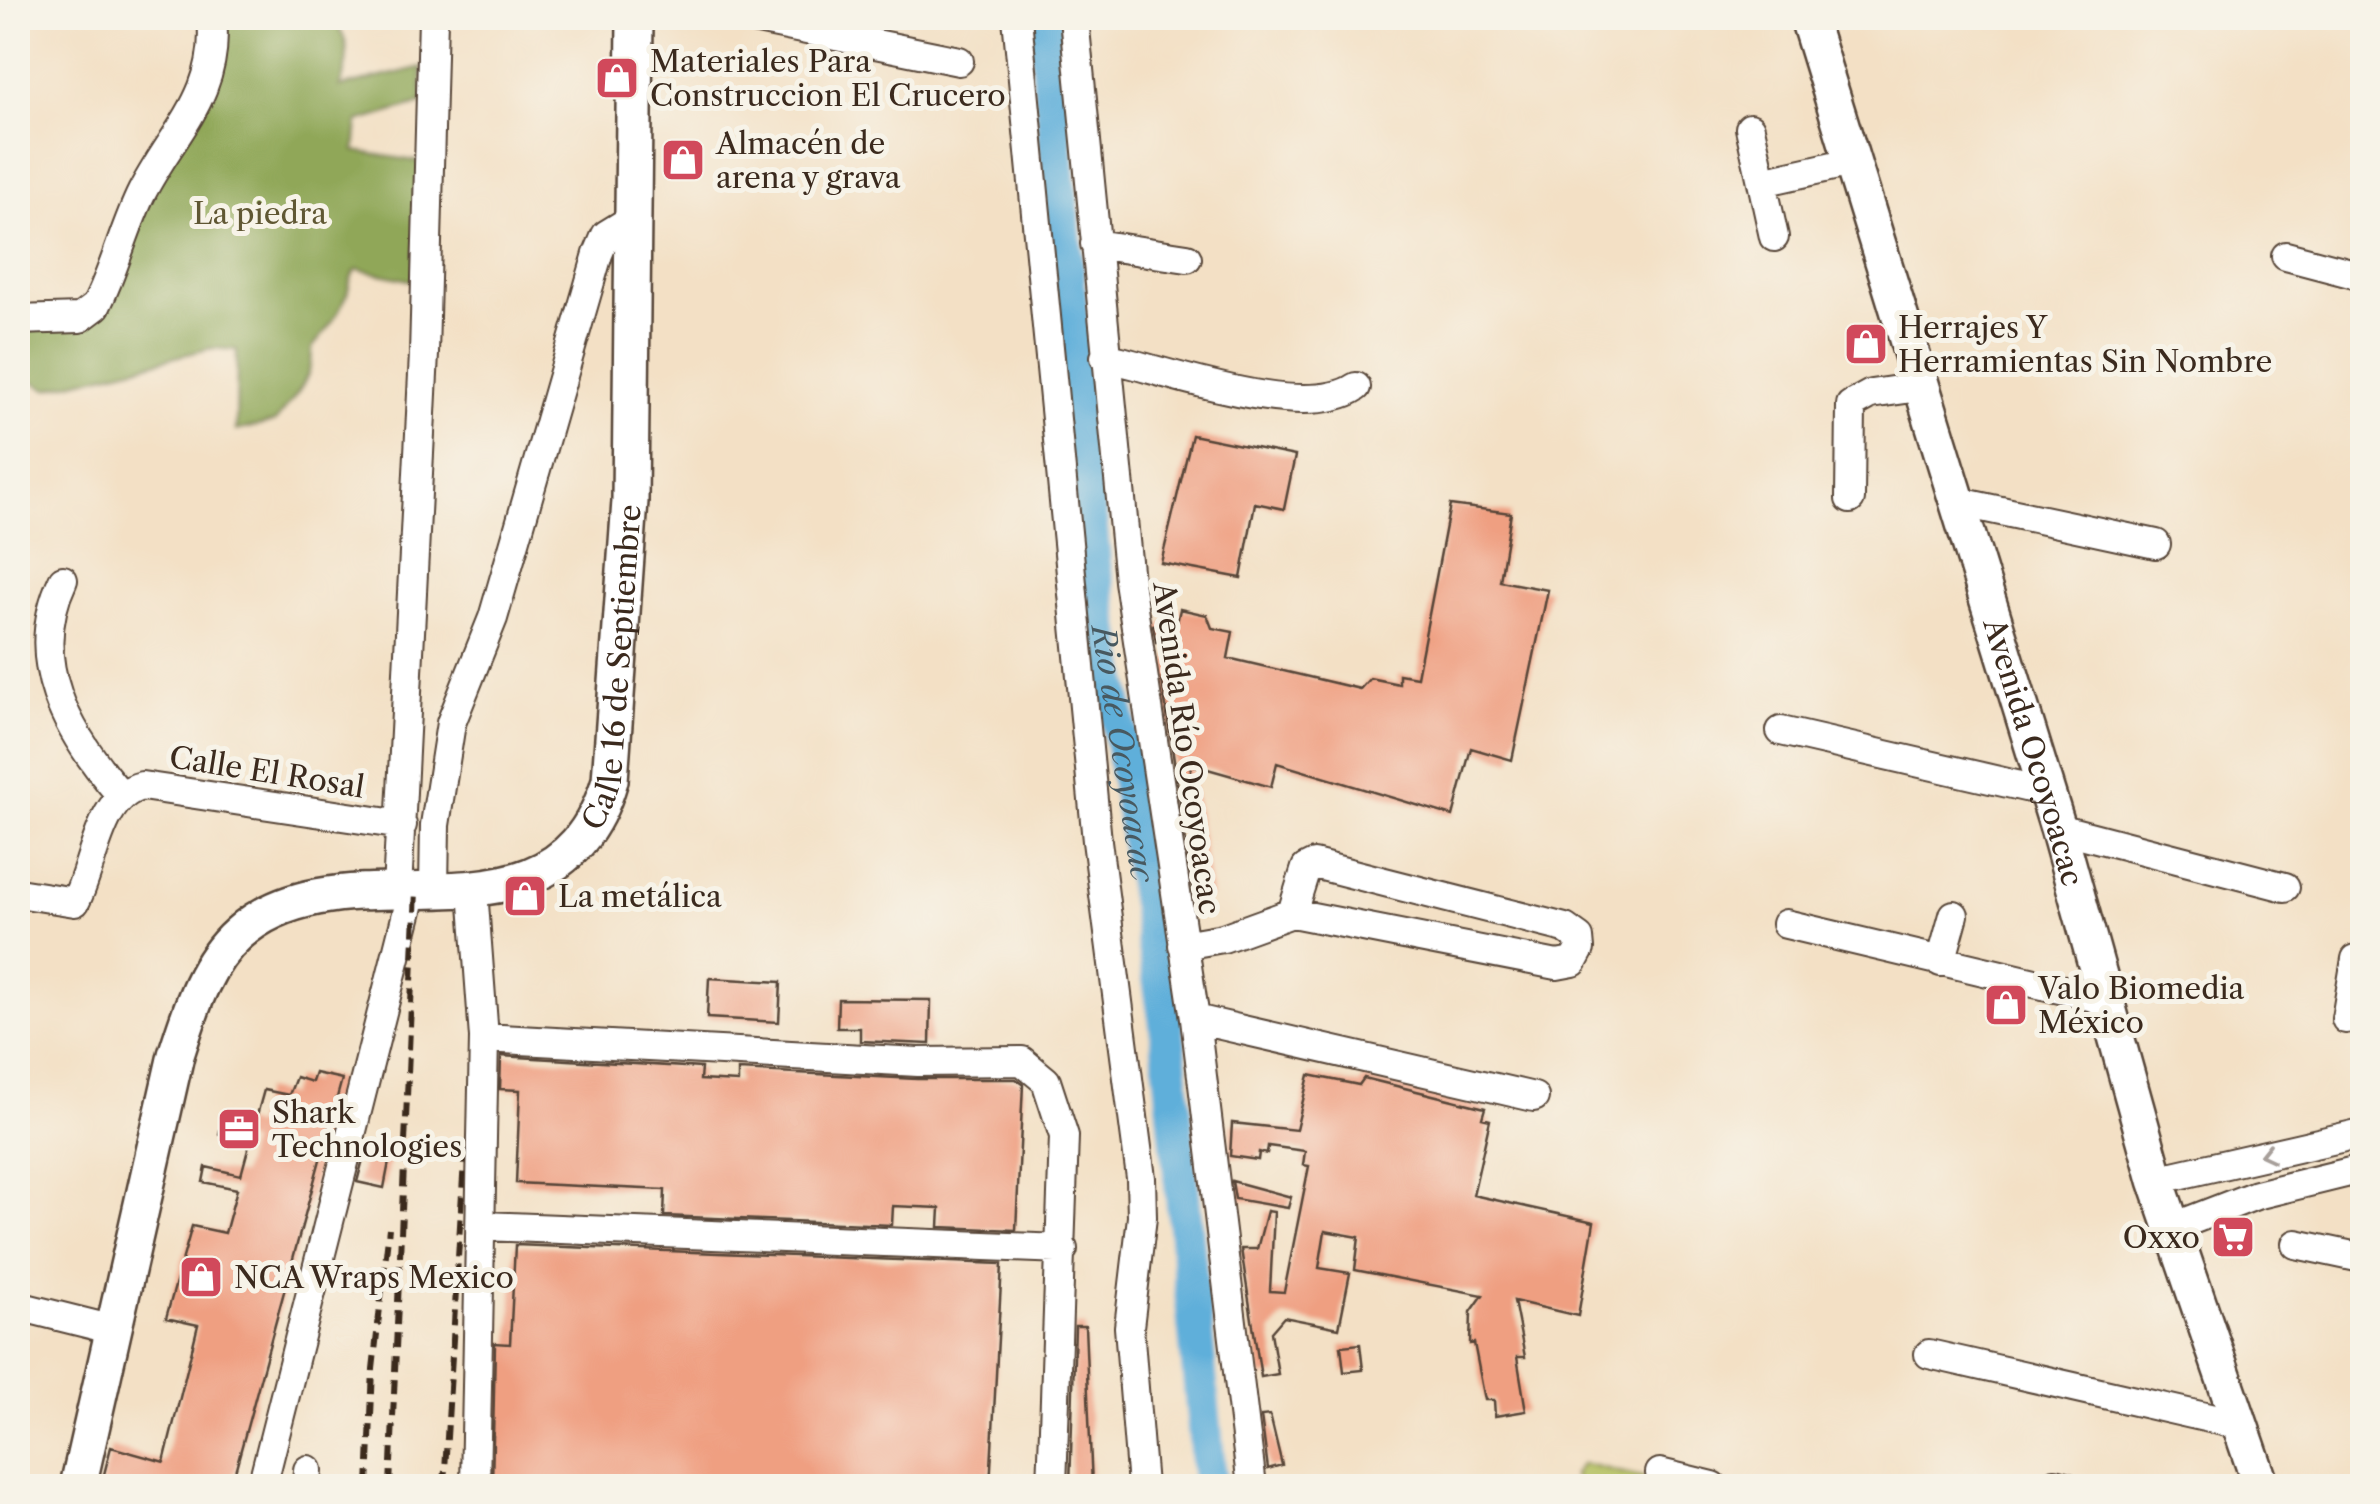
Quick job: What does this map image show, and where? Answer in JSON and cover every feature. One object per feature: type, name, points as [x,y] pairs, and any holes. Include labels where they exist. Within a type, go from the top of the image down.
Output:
[{"type":"main road","name":"Calle 16 de Septiembre","points":[[78,1486],[176,1054],[191,1009],[217,958],[237,935],[274,910],[318,898],[473,890],[522,881],[570,852],[595,819],[610,780],[630,501],[635,18]]},
{"type":"main road","name":"Avenida Ocoyoacac","points":[[1808,18],[2058,828],[2156,1180],[2260,1486]]},
{"type":"street","points":[[18,320],[80,318],[96,306],[142,192],[202,96],[210,63],[212,18]]},
{"type":"street","points":[[415,890],[402,825],[424,354],[433,18]]},
{"type":"street","points":[[748,18],[959,61]]},
{"type":"street","points":[[1018,18],[1097,840],[1141,1178],[1142,1217],[1128,1327],[1142,1486]]},
{"type":"street","name":"Avenida Río Ocoyoacac","points":[[1074,18],[1129,580],[1196,1019],[1252,1486]]},
{"type":"street","points":[[1750,128],[1774,237]]},
{"type":"street","points":[[1762,182],[1852,162]]},
{"type":"street","points":[[262,1486],[415,890],[435,826],[451,723],[493,618],[598,254],[606,235],[632,219]]},
{"type":"street","points":[[1094,244],[1187,258]]},
{"type":"street","points":[[2286,256],[2362,276]]},
{"type":"street","points":[[1105,357],[1290,402],[1323,400],[1356,387]]},
{"type":"street","points":[[1850,500],[1852,405],[1871,394],[1919,387]]},
{"type":"street","points":[[1954,501],[2156,544]]},
{"type":"street","points":[[18,893],[75,902],[120,794],[84,752],[56,694],[48,662],[48,632],[52,604],[63,580]]},
{"type":"street","points":[[1780,732],[2047,792]]},
{"type":"street","name":"Calle El Rosal","points":[[120,794],[142,786],[180,789],[303,814],[402,825]]},
{"type":"street","points":[[2058,828],[2286,887]]},
{"type":"street","points":[[1183,945],[1223,938],[1292,913],[1557,965],[1573,962],[1580,949],[1579,938],[1565,928],[1314,864],[1306,868],[1292,913]]},
{"type":"street","points":[[473,890],[484,1038],[475,1486]]},
{"type":"street","points":[[1941,962],[1954,915]]},
{"type":"street","points":[[1786,924],[2106,1000]]},
{"type":"street","points":[[2354,1002],[2356,958]]},
{"type":"street","points":[[1196,1019],[1534,1098]]},
{"type":"street","points":[[484,1038],[918,1062],[1022,1061],[1046,1081],[1061,1118],[1063,1249],[1052,1486]]},
{"type":"street","points":[[2156,1180],[2362,1133]]},
{"type":"street","points":[[2214,1166],[2224,1206]]},
{"type":"street","points":[[2171,1228],[2224,1206],[2362,1169]]},
{"type":"street","points":[[482,1226],[1063,1249]]},
{"type":"street","points":[[2296,1244],[2362,1258]]},
{"type":"street","points":[[18,1306],[114,1330]]},
{"type":"street","points":[[1929,1354],[2240,1426]]},
{"type":"street","points":[[1660,1473],[1713,1486]]},
{"type":"green space","name":"La piedra","points":[[218,18],[332,18],[347,51],[340,87],[422,67],[422,103],[358,122],[355,151],[421,162],[413,281],[357,269],[338,312],[312,348],[306,379],[295,396],[275,422],[236,431],[237,350],[212,348],[47,389],[18,374],[18,326],[104,307]]},
{"type":"green space","points":[[1582,1463],[1678,1486],[1576,1486],[1574,1474]]},
{"type":"building","points":[[1192,435],[1295,456],[1284,509],[1255,503],[1241,578],[1161,563]]},
{"type":"building","points":[[1450,505],[1511,513],[1500,581],[1548,590],[1512,760],[1471,748],[1453,816],[1277,763],[1271,787],[1190,764],[1211,896],[1196,909],[1162,680],[1173,638],[1156,642],[1153,625],[1177,623],[1180,609],[1207,615],[1212,628],[1233,632],[1228,658],[1360,689],[1370,678],[1399,684],[1399,674],[1417,677]]},
{"type":"building","points":[[709,978],[781,982],[779,1022],[707,1018]]},
{"type":"building","points":[[838,999],[931,1000],[930,1044],[860,1041],[860,1028],[837,1028]]},
{"type":"building","points":[[501,1056],[701,1068],[700,1080],[738,1082],[738,1070],[917,1079],[1016,1079],[1023,1084],[1016,1230],[939,1227],[940,1208],[893,1206],[892,1225],[664,1216],[665,1190],[516,1183],[520,1090],[500,1089]]},
{"type":"building","points":[[315,1073],[342,1079],[231,1486],[101,1486],[111,1447],[164,1462],[198,1325],[166,1318],[192,1226],[225,1233],[237,1189],[203,1182],[206,1167],[241,1175],[250,1142],[219,1134],[223,1118],[254,1126],[264,1090],[289,1095],[296,1077],[312,1082]]},
{"type":"building","points":[[1309,1075],[1359,1085],[1364,1078],[1485,1108],[1482,1118],[1490,1120],[1473,1195],[1594,1222],[1578,1316],[1514,1301],[1525,1357],[1517,1357],[1526,1411],[1495,1416],[1494,1400],[1485,1400],[1474,1343],[1470,1344],[1471,1312],[1483,1295],[1355,1270],[1359,1237],[1325,1231],[1319,1268],[1350,1273],[1339,1328],[1284,1317],[1271,1332],[1278,1374],[1261,1377],[1241,1249],[1257,1249],[1267,1211],[1274,1212],[1270,1291],[1284,1292],[1309,1166],[1303,1165],[1305,1151],[1268,1146],[1267,1154],[1259,1152],[1258,1160],[1230,1156],[1232,1123],[1296,1130]]},
{"type":"building","points":[[365,1152],[390,1157],[384,1188],[357,1182]]},
{"type":"building","points":[[1232,1181],[1291,1197],[1288,1208],[1235,1199]]},
{"type":"building","points":[[515,1245],[1002,1264],[990,1486],[492,1486],[495,1343],[510,1344]]},
{"type":"building","points":[[1075,1326],[1085,1326],[1092,1486],[1070,1486]]},
{"type":"building","points":[[1360,1344],[1363,1370],[1344,1372],[1341,1346]]},
{"type":"building","points":[[1270,1415],[1282,1465],[1268,1469],[1261,1416]]},
{"type":"waterway","name":"Rio de Ocoyoacac","points":[[1044,18],[1094,566],[1166,1020],[1210,1486]]},
{"type":"railway","points":[[390,1486],[416,890]]},
{"type":"railway","points":[[444,1486],[465,1144]]},
{"type":"railway","points":[[368,1486],[373,1369],[389,1228]]},
{"type":"place","name":"Materiales Para Construccion El Crucero","points":[[617,78]]},
{"type":"place","name":"Almacén de arena y grava","points":[[683,160]]},
{"type":"place","name":"Herrajes Y Herramientas Sin Nombre","points":[[1866,344]]},
{"type":"place","name":"La metálica","points":[[525,896]]},
{"type":"place","name":"Valo Biomedia México","points":[[2006,1005]]},
{"type":"place","name":"Shark Technologies","points":[[239,1129]]},
{"type":"place","name":"Oxxo","points":[[2233,1237]]},
{"type":"place","name":"NCA Wraps Mexico","points":[[201,1277]]}]
